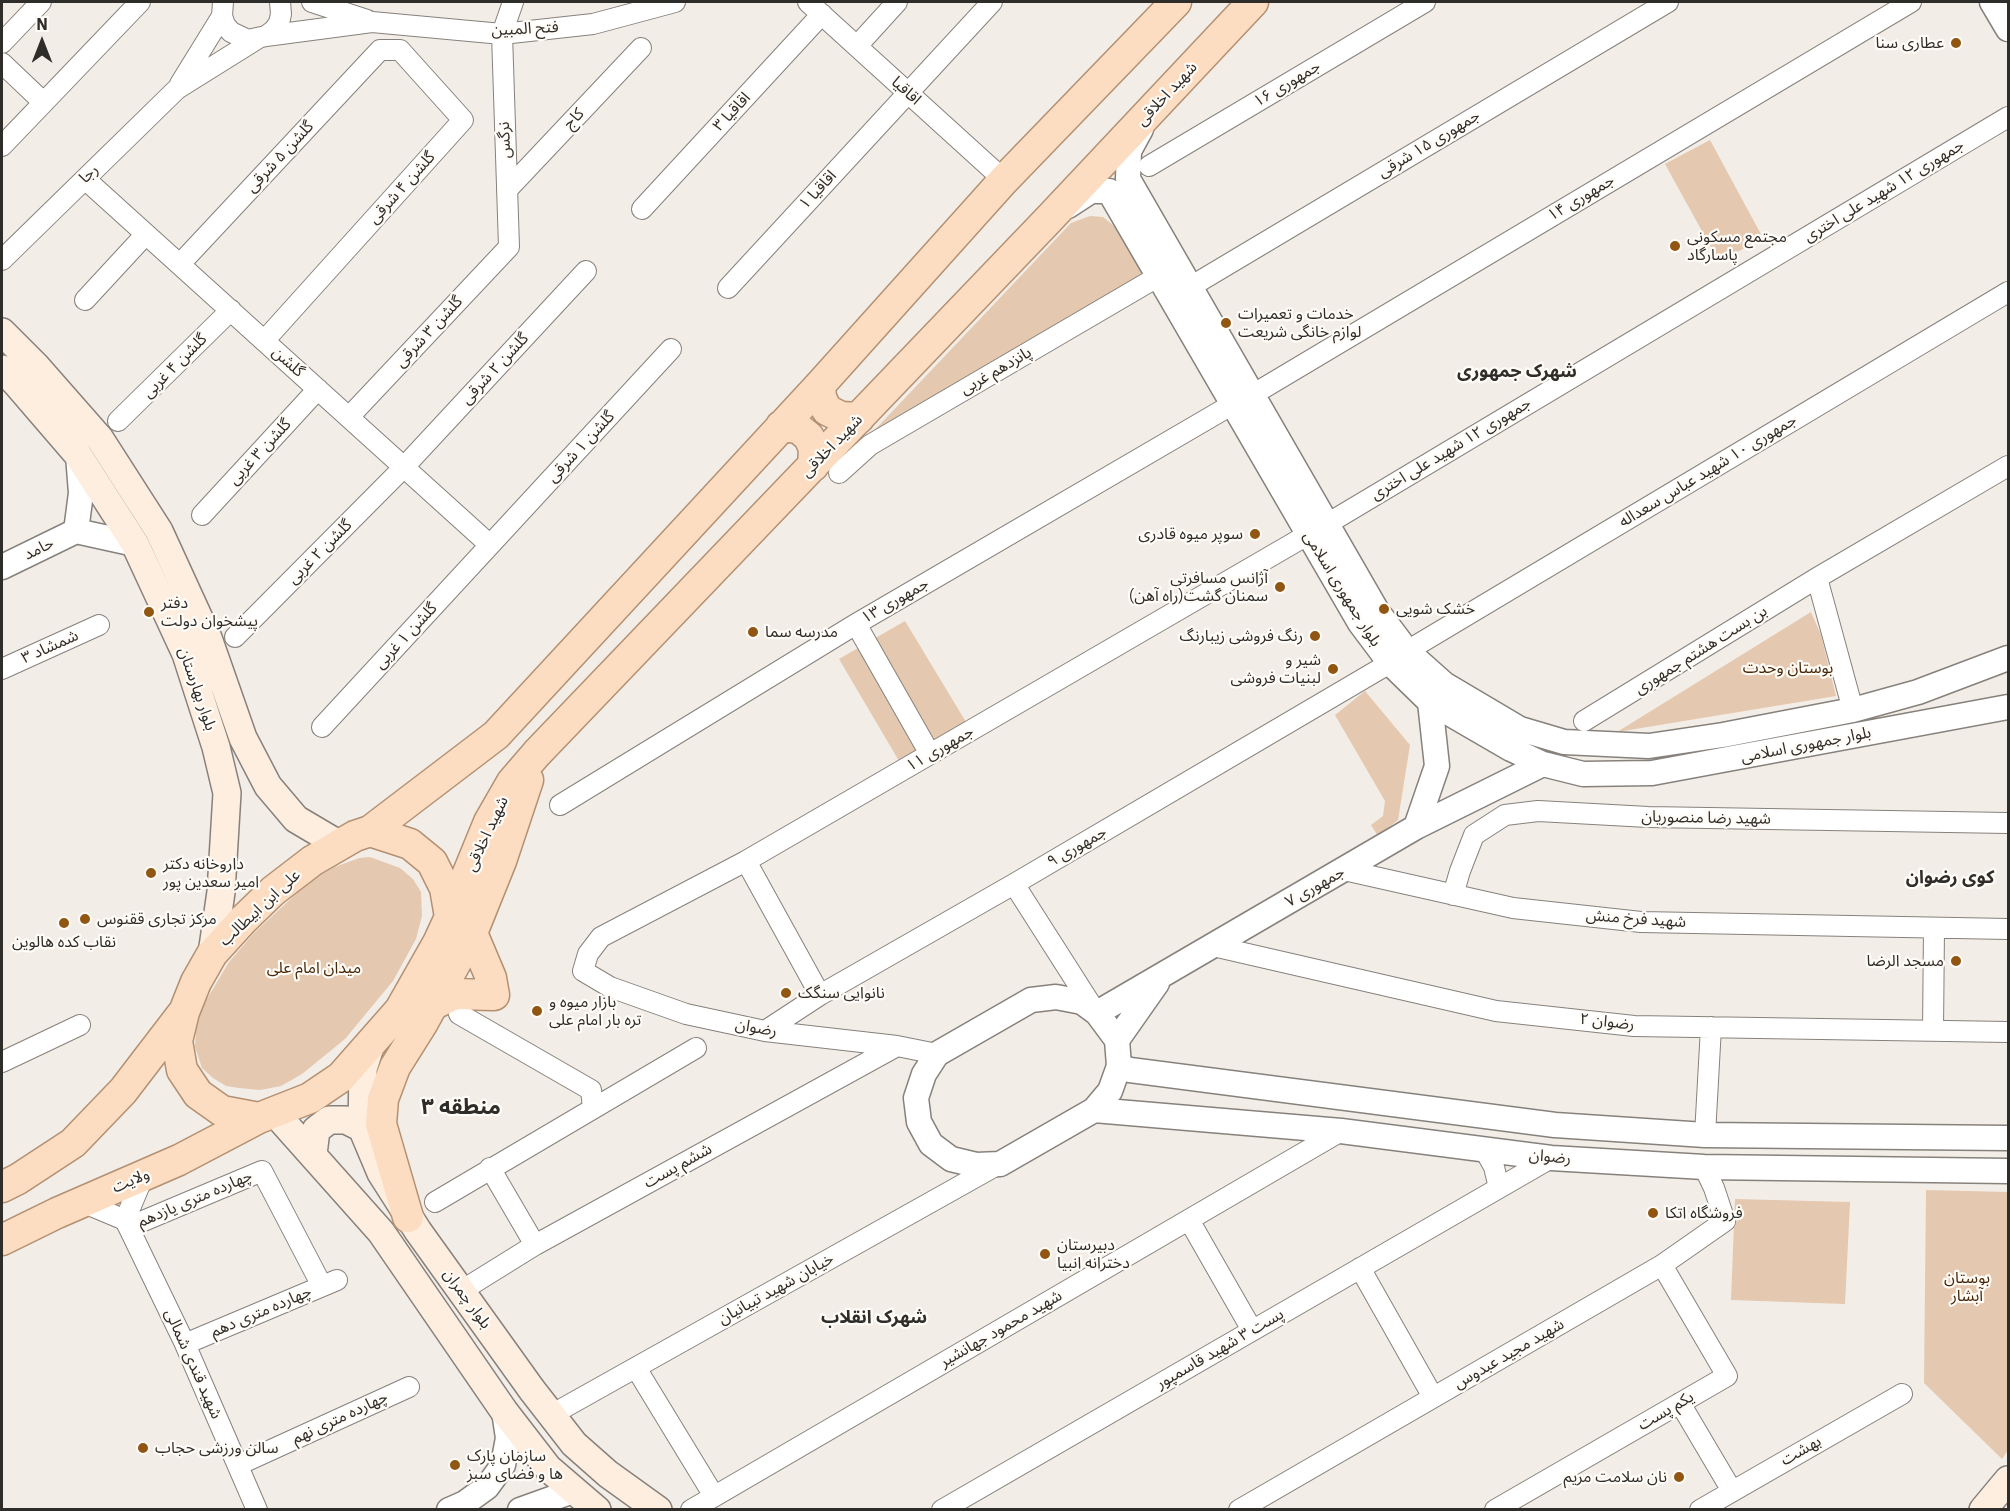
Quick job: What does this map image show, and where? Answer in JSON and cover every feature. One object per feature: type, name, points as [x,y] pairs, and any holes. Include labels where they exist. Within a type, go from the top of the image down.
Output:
[{"type":"main road","points":[[370,831],[496,735],[820,385],[1005,180],[1176,2]]},
{"type":"main road","name":"شهید اخلاقی","points":[[461,925],[489,822],[512,782],[537,753],[826,470],[858,418],[1253,2]]},
{"type":"main road","name":"بلوار بهارستان","points":[[2,332],[35,365],[100,439],[159,531],[208,638],[243,738],[268,786],[296,819],[340,845]]},
{"type":"main road","name":"بلوار بهارستان","points":[[2,369],[78,455],[135,544],[186,654],[216,747],[227,793],[221,892],[212,954]]},
{"type":"main road","points":[[820,385],[821,398],[827,410],[841,417],[858,418]]},
{"type":"main road","points":[[781,426],[798,428],[809,437],[826,470]]},
{"type":"main road","points":[[370,831],[410,844],[432,862],[461,925],[491,978],[494,995],[455,994],[446,1009],[395,1067],[383,1099],[381,1124],[408,1217]]},
{"type":"main road","name":"علی ابن ابیطالب","points":[[267,1116],[222,1111],[198,1094],[182,1070],[177,1041],[184,1012],[196,982],[212,954],[243,920],[273,891],[312,861],[355,836],[370,831]]},
{"type":"main road","points":[[446,1009],[461,925]]},
{"type":"main road","points":[[267,1116],[310,1098],[341,1077],[400,1010],[438,943],[461,925]]},
{"type":"main road","points":[[2,1187],[73,1143],[123,1091],[184,1012]]},
{"type":"main road","name":"بلوار چمران","points":[[371,1044],[363,1069],[362,1128],[381,1173],[408,1217],[574,1444],[601,1469],[658,1509]]},
{"type":"main road","name":"بلوار چمران","points":[[267,1116],[313,1154],[381,1232],[504,1411],[548,1468],[597,1509]]},
{"type":"main road","name":"ولایت","points":[[2,1240],[178,1160],[267,1116]]},
{"type":"main road","points":[[313,1154],[316,1130],[329,1120],[346,1120],[362,1128]]},
{"type":"main road","points":[[1983,1509],[2008,1480]]},
{"type":"street","points":[[2,43],[41,2]]},
{"type":"street","points":[[2,146],[140,2]]},
{"type":"street","points":[[177,88],[262,38],[279,23],[280,2]]},
{"type":"street","points":[[312,2],[372,22]]},
{"type":"street","points":[[502,34],[513,2]]},
{"type":"street","name":"فتح المبین","points":[[372,22],[502,34],[593,24],[675,2]]},
{"type":"street","points":[[857,45],[897,2]]},
{"type":"street","name":"اقاقیا ۱","points":[[728,288],[992,2]]},
{"type":"street","name":"جمهوری ۱۶","points":[[1149,166],[1425,2]]},
{"type":"street","name":"جمهوری ۱۵ شرقی","points":[[1190,287],[1668,2]]},
{"type":"street","name":"جمهوری ۱۴","points":[[1243,399],[1911,2]]},
{"type":"street","points":[[1992,2],[2008,30]]},
{"type":"street","name":"اقاقیا","points":[[815,8],[1005,180]]},
{"type":"street","name":"اقاقیا ۳","points":[[642,209],[815,8]]},
{"type":"street","points":[[223,9],[231,32],[248,40],[372,22]]},
{"type":"street","points":[[177,88],[223,9]]},
{"type":"street","name":"نرگس","points":[[502,34],[509,247]]},
{"type":"street","name":"کاج","points":[[507,190],[641,48]]},
{"type":"street","name":"گلشن ۵ شرقی","points":[[180,264],[380,50]]},
{"type":"street","name":"گلشن ۴ شرقی","points":[[264,340],[463,120],[400,50],[380,50]]},
{"type":"street","points":[[2,63],[43,102]]},
{"type":"street","name":"رجا","points":[[2,260],[177,88]]},
{"type":"street","points":[[1049,219],[1091,190],[1118,185],[1129,151],[1152,110]]},
{"type":"street","name":"جمهوری ۱۲ شهید علی اختری","points":[[1318,529],[2008,117]]},
{"type":"street","name":"گلشن","points":[[85,179],[490,545]]},
{"type":"street","name":"بلوار جمهوری اسلامی","points":[[1118,185],[1190,287],[1243,399]]},
{"type":"street","name":"بلوار جمهوری اسلامی","points":[[1118,185],[1159,276],[1243,399],[1318,529],[1377,611],[1399,657],[1430,702],[1543,765],[1582,774],[1652,773],[2008,707]]},
{"type":"street","points":[[85,300],[146,234]]},
{"type":"street","name":"گلشن ۳ شرقی","points":[[349,417],[509,247]]},
{"type":"street","name":"گلشن ۲ شرقی","points":[[405,467],[586,271]]},
{"type":"street","name":"پانزدهم غربی","points":[[826,470],[1159,276]]},
{"type":"street","name":"جمهوری ۱۰ شهید عباس سعداله","points":[[1399,657],[2008,292]]},
{"type":"street","name":"گلشن ۴ غربی","points":[[118,421],[231,310]]},
{"type":"street","name":"گلشن ۱ شرقی","points":[[490,545],[671,349]]},
{"type":"street","name":"گلشن ۳ غربی","points":[[202,515],[318,389]]},
{"type":"street","name":"جمهوری ۱۳","points":[[560,805],[856,624],[1243,399]]},
{"type":"street","points":[[78,455],[81,493],[76,531],[135,544]]},
{"type":"street","name":"بن بست هشتم جمهوری","points":[[1584,721],[1817,578],[2008,466]]},
{"type":"street","name":"گلشن ۲ غربی","points":[[236,637],[405,467]]},
{"type":"street","name":"جمهوری ۱۱","points":[[584,971],[588,954],[601,938],[746,861],[1318,529]]},
{"type":"street","name":"حامد","points":[[2,567],[76,531]]},
{"type":"street","name":"گلشن ۱ غربی","points":[[322,727],[490,545]]},
{"type":"street","points":[[1817,578],[1853,710]]},
{"type":"street","points":[[856,624],[930,754]]},
{"type":"street","name":"شمشاد ۳","points":[[2,669],[99,625]]},
{"type":"street","name":"بلوار جمهوری اسلامی","points":[[1399,657],[1520,729],[1564,742],[1648,746],[1853,710],[1918,693],[2008,658]]},
{"type":"street","name":"جمهوری ۹","points":[[765,1031],[820,995],[1014,884],[1399,657]]},
{"type":"street","points":[[1416,827],[1437,766],[1430,702]]},
{"type":"street","points":[[1798,721],[1804,746]]},
{"type":"street","name":"جمهوری ۷","points":[[1096,1013],[1416,827],[1543,765]]},
{"type":"street","name":"شهید رضا منصوریان","points":[[1454,895],[1460,871],[1474,836],[1505,815],[1538,811],[1648,817],[2008,823]]},
{"type":"street","points":[[746,861],[820,995]]},
{"type":"street","name":"شهید فرخ منش","points":[[1344,870],[1513,908],[1641,922],[2008,929]]},
{"type":"street","points":[[1014,884],[1096,1013],[1117,1040],[1119,1066],[1110,1091],[1094,1110],[1000,1164],[976,1165],[951,1159],[931,1144],[919,1122],[916,1098],[924,1074],[937,1053],[1031,1000],[1056,997],[1082,1002],[1096,1013]]},
{"type":"street","points":[[1933,1032],[1934,928]]},
{"type":"street","name":"رضوان ۲","points":[[1213,946],[1496,1011],[1634,1026],[2008,1032]]},
{"type":"street","name":"رضوان","points":[[584,971],[610,987],[686,1014],[765,1031],[897,1046],[937,1053]]},
{"type":"street","points":[[1117,1040],[1162,976]]},
{"type":"street","points":[[446,1009],[591,1090],[593,1108]]},
{"type":"street","points":[[2,1062],[80,1025]]},
{"type":"street","points":[[1705,1135],[1711,1027]]},
{"type":"street","name":"ششم پست","points":[[461,1291],[536,1245],[897,1046]]},
{"type":"street","points":[[435,1202],[696,1048]]},
{"type":"street","name":"رضوان","points":[[1119,1066],[1130,1070],[1555,1125],[1705,1135],[2008,1138]]},
{"type":"street","name":"رضوان","points":[[1094,1110],[1341,1131],[1551,1158],[1704,1167],[2008,1171]]},
{"type":"street","name":"شهید محمود جهانشیر","points":[[691,1509],[1341,1131]]},
{"type":"street","points":[[1484,1149],[1494,1167],[1498,1188]]},
{"type":"street","name":"پست ۳ شهید قاسمپور","points":[[942,1509],[1551,1158]]},
{"type":"street","name":"خیابان شهید تبیانیان","points":[[551,1415],[1000,1164]]},
{"type":"street","name":"شهید مجید عبدوس","points":[[1239,1509],[1662,1265],[1725,1221],[1704,1167]]},
{"type":"street","points":[[490,1168],[536,1245]]},
{"type":"street","name":"چهارده متری یازدهم","points":[[127,1224],[262,1171],[330,1283]]},
{"type":"street","points":[[82,1202],[127,1224],[144,1175]]},
{"type":"street","points":[[1189,1220],[1252,1330]]},
{"type":"street","name":"شهید قندی شمالی","points":[[127,1224],[185,1344],[257,1509]]},
{"type":"street","name":"یکم پست","points":[[1495,1509],[1727,1376],[1662,1265]]},
{"type":"street","points":[[1360,1268],[1433,1397]]},
{"type":"street","name":"چهارده متری دهم","points":[[185,1344],[330,1283]]},
{"type":"street","points":[[636,1368],[714,1496]]},
{"type":"street","name":"چهارده متری نهم","points":[[238,1465],[409,1387]]},
{"type":"street","name":"بهشت","points":[[1700,1509],[1902,1394]]},
{"type":"street","points":[[1680,1403],[1732,1491]]},
{"type":"street","points":[[449,1509],[465,1503],[487,1487],[503,1465],[508,1438],[504,1411]]},
{"type":"street","points":[[520,1509],[573,1491]]},
{"type":"green space","points":[[1710,140],[1763,238],[1719,262],[1665,164]]},
{"type":"green space","points":[[1090,216],[1103,217],[1119,230],[1150,281],[868,437],[1071,223]]},
{"type":"green space","name":"بوستان وحدت","points":[[1811,612],[1821,635],[1836,696],[1617,732]]},
{"type":"green space","points":[[905,621],[969,727],[902,766],[839,659]]},
{"type":"green space","points":[[1365,691],[1410,745],[1398,820],[1378,836],[1371,825],[1383,816],[1385,801],[1335,715]]},
{"type":"green space","name":"میدان امام علی","points":[[370,857],[400,868],[413,879],[421,892],[422,916],[416,939],[393,981],[345,1039],[302,1074],[281,1086],[260,1090],[239,1088],[226,1086],[213,1078],[202,1068],[195,1047],[196,1027],[204,1004],[229,962],[254,933],[310,881],[335,867],[359,858]]},
{"type":"green space","name":"بوستان آبشار","points":[[1926,1190],[2008,1192],[2008,1450],[2002,1459],[1924,1383]]},
{"type":"green space","points":[[1735,1199],[1850,1202],[1845,1304],[1731,1300]]},
{"type":"place","name":"عطاری سنا","points":[[1956,43]]},
{"type":"place","name":"مجتمع مسکونی پاسارگاد","points":[[1675,246]]},
{"type":"place","name":"خدمات و تعمیرات لوازم خانگی شریعت","points":[[1226,323]]},
{"type":"place","name":"سوپر میوه قادری","points":[[1255,534]]},
{"type":"place","name":"آژانس مسافرتی سمنان گشت(راه آهن)","points":[[1280,587]]},
{"type":"place","name":"خشک شویی","points":[[1384,609]]},
{"type":"place","name":"دفتر پیشخوان دولت","points":[[149,612]]},
{"type":"place","name":"مدرسه سما","points":[[753,632]]},
{"type":"place","name":"رنگ فروشی زیبارنگ","points":[[1315,636]]},
{"type":"place","name":"شیر و لبنیات فروشی","points":[[1333,669]]},
{"type":"place","name":"داروخانه دکتر امیر سعدین پور","points":[[151,873]]},
{"type":"place","name":"مرکز تجاری ققنوس","points":[[85,919]]},
{"type":"place","name":"نقاب کده هالوین","points":[[64,923]]},
{"type":"place","name":"مسجد الرضا","points":[[1956,961]]},
{"type":"place","name":"نانوایی سنگک","points":[[786,993]]},
{"type":"place","name":"بازار میوه و تره بار امام علی","points":[[537,1011]]},
{"type":"place","name":"فروشگاه اتکا","points":[[1653,1213]]},
{"type":"place","name":"دبیرستان دخترانه انبیا","points":[[1045,1254]]},
{"type":"place","name":"سالن ورزشی حجاب","points":[[143,1448]]},
{"type":"place","name":"سازمان پارک ها و فضای سبز","points":[[455,1465]]},
{"type":"place","name":"نان سلامت مریم","points":[[1679,1477]]},
{"type":"district","name":"شهرک جمهوری","points":[[1517,372]]},
{"type":"district","name":"کوی رضوان","points":[[1950,878]]},
{"type":"district","name":"منطقه ۳","points":[[461,1108]]},
{"type":"district","name":"شهرک انقلاب","points":[[874,1318]]}]
